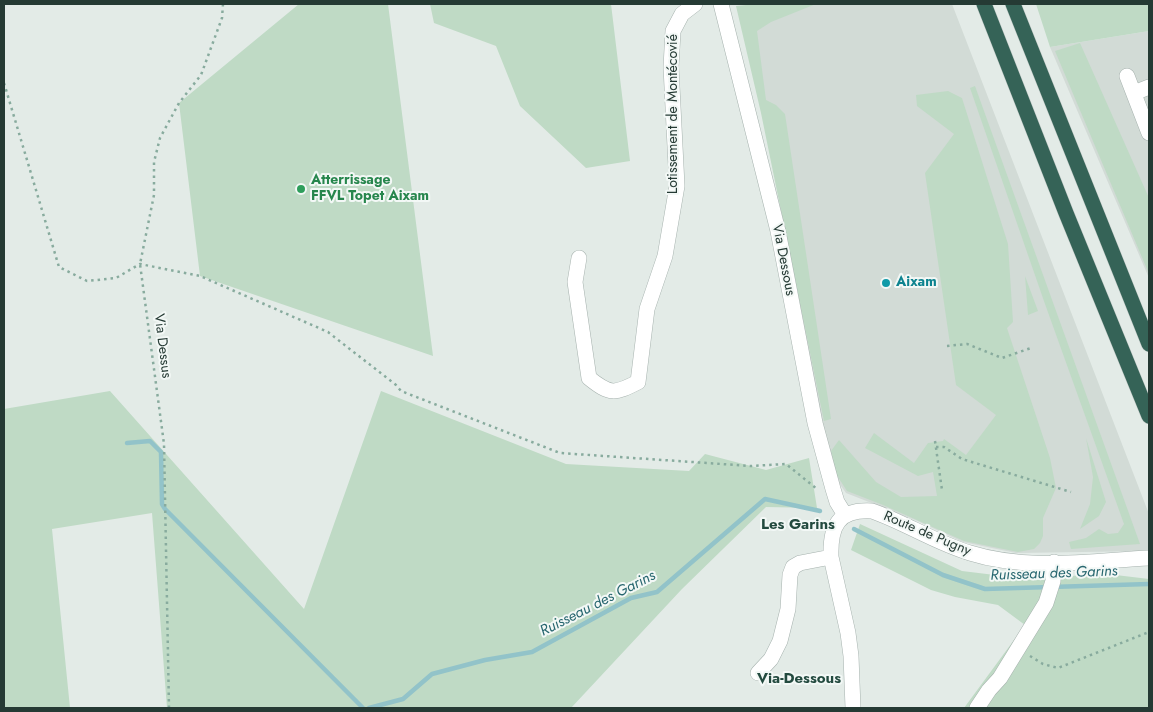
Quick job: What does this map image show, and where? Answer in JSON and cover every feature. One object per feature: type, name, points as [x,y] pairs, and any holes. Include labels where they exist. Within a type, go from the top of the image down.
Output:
[{"type":"highway","points":[[984,4],[1066,213],[1149,416]]},
{"type":"highway","points":[[1013,4],[1149,344]]},
{"type":"street","name":"Lotissement de Montécovié","points":[[579,258],[576,282],[589,378],[605,390],[622,391],[638,382],[647,309],[665,256],[677,186],[671,67],[673,32],[682,14],[695,4]]},
{"type":"street","name":"Via Dessous","points":[[721,4],[778,231],[815,423],[832,489],[845,515]]},
{"type":"street","points":[[1127,76],[1149,133]]},
{"type":"street","points":[[1134,93],[1149,87]]},
{"type":"street","name":"Route de Pugny","points":[[845,515],[860,510],[872,511],[961,550],[992,558],[1031,563],[1149,558]]},
{"type":"street","points":[[845,515],[835,525],[830,545],[848,634],[851,656],[853,708]]},
{"type":"street","points":[[758,673],[771,659],[780,641],[788,609],[790,575],[793,567],[800,563],[831,557]]},
{"type":"street","points":[[977,708],[1000,678],[1046,603],[1051,588],[1054,562]]},
{"type":"path","name":"Via Dessus","points":[[169,708],[164,444],[140,264],[154,195],[154,162],[160,138],[179,103],[201,75],[222,18],[223,4]]},
{"type":"path","points":[[4,83],[59,267],[87,281],[116,278],[140,264],[200,276],[328,332],[396,385],[401,391],[560,453],[751,466],[786,464],[821,492],[832,489]]},
{"type":"path","points":[[947,346],[967,344],[1002,358],[1030,348]]},
{"type":"path","points":[[935,442],[942,490]]},
{"type":"path","points":[[936,447],[944,447],[962,459],[1071,492]]},
{"type":"path","points":[[1018,649],[1043,664],[1058,668],[1149,632]]},
{"type":"shaded area","points":[[766,4],[952,4],[1149,514],[1149,551],[1016,553],[963,542],[915,520],[846,493],[834,476],[807,351],[789,236],[748,14]]},
{"type":"shaded area","points":[[1149,31],[1149,278],[1050,47]]},
{"type":"green space","name":"Atterrissage FFVL Topet Aixam","points":[[299,4],[388,4],[433,356],[200,276],[179,103]]},
{"type":"green space","points":[[430,4],[611,4],[630,161],[586,168],[520,106],[496,46],[434,23]]},
{"type":"green space","points":[[816,4],[771,22],[757,31],[766,100],[776,105],[785,114],[831,419],[824,421],[761,113],[736,6]]},
{"type":"green space","points":[[1036,4],[1149,4],[1149,31],[1050,47]]},
{"type":"green space","points":[[1080,43],[1149,198],[1149,274],[1055,51]]},
{"type":"green space","points":[[975,86],[1140,544],[1071,549],[1069,542],[1086,538],[1099,529],[1108,534],[1118,533],[1124,524],[970,88]]},
{"type":"green space","points":[[948,91],[962,98],[1008,244],[1013,322],[1007,328],[1050,458],[1056,488],[1043,518],[1043,536],[1040,543],[1034,549],[1018,552],[964,541],[847,491],[836,474],[831,451],[839,440],[876,482],[901,497],[937,496],[933,472],[918,476],[865,448],[874,433],[914,463],[928,443],[943,441],[944,439],[966,455],[996,415],[956,385],[925,173],[954,134],[917,106],[916,95]]},
{"type":"green space","points":[[1025,276],[1038,311],[1028,315]]},
{"type":"green space","points":[[110,391],[304,609],[381,391],[566,464],[689,471],[705,454],[766,470],[809,458],[817,508],[766,507],[682,589],[571,708],[167,708],[152,513],[52,529],[70,708],[4,708],[4,409]]},
{"type":"green space","points":[[1086,438],[1106,502],[1099,516],[1080,529],[1090,504],[1093,477]]},
{"type":"green space","points":[[860,524],[962,571],[1036,580],[1099,573],[1149,579],[1149,708],[964,708],[1025,625],[998,605],[955,597],[931,590],[851,550]]},
{"type":"waterway","name":"Ruisseau des Garins","points":[[127,443],[150,441],[161,452],[162,504],[165,509],[363,708]]},
{"type":"waterway","name":"Ruisseau des Garins","points":[[369,708],[403,699],[432,674],[485,660],[532,652],[631,598],[657,592],[765,499],[820,511]]},
{"type":"waterway","name":"Ruisseau des Garins","points":[[854,529],[943,575],[985,589],[1149,584]]},
{"type":"place","name":"Atterrissage FFVL Topet Aixam","points":[[301,189]]},
{"type":"place","name":"Aixam","points":[[886,283]]},
{"type":"district","name":"Les Garins","points":[[798,525]]},
{"type":"district","name":"Via-Dessous","points":[[799,679]]}]
